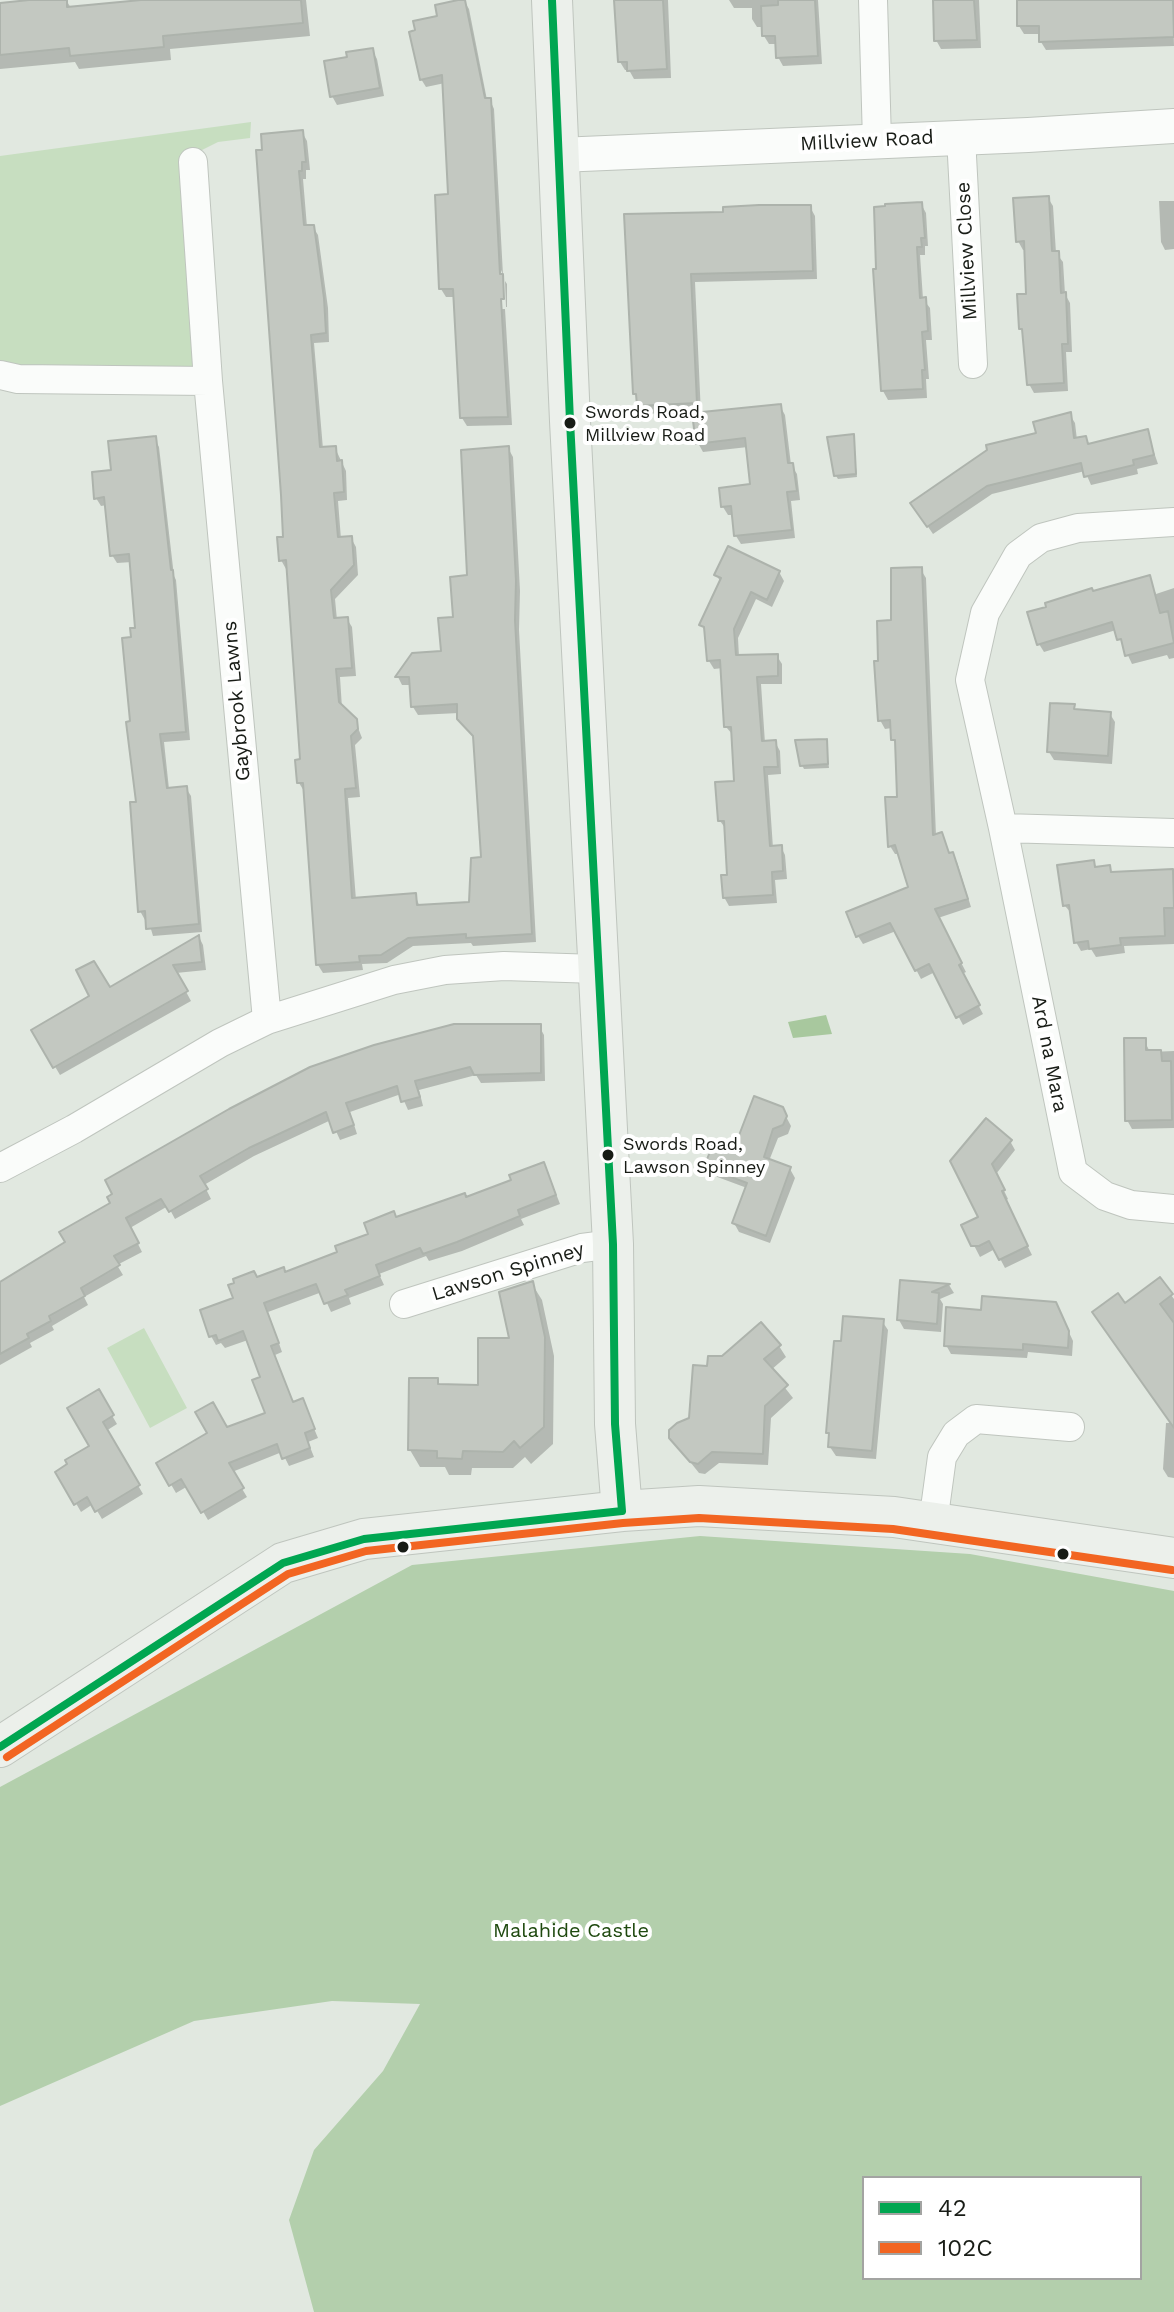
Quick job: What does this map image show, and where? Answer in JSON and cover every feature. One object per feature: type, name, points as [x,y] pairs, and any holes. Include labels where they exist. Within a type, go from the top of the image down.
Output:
[{"type":"main road","points":[[552,0],[597,969],[613,1244],[615,1424],[622,1511]]},
{"type":"main road","points":[[0,1747],[283,1563],[364,1539],[622,1511],[699,1506],[894,1517],[1174,1558]]},
{"type":"street","points":[[873,0],[877,141]]},
{"type":"street","name":"Millview Road","points":[[559,155],[1174,126]]},
{"type":"street","name":"Millview Close","points":[[961,137],[973,364]]},
{"type":"street","name":"Gaybrook Lawns","points":[[193,162],[208,381],[267,1020]]},
{"type":"street","points":[[0,375],[18,379],[208,381]]},
{"type":"street","name":"Ard na Mara","points":[[1174,522],[1078,528],[1041,538],[1018,555],[985,613],[970,680],[1073,1172],[1105,1196],[1131,1205],[1174,1209]]},
{"type":"street","points":[[1003,828],[1174,833]]},
{"type":"street","points":[[0,1168],[74,1129],[220,1043],[267,1020],[394,980],[445,970],[504,966],[597,969]]},
{"type":"street","name":"Lawson Spinney","points":[[404,1304],[582,1248],[613,1244]]},
{"type":"street","points":[[933,1523],[942,1457],[956,1434],[976,1419],[1070,1427]]},
{"type":"shaded area","points":[[251,122],[250,138],[218,142],[186,158],[198,366],[10,367],[0,361],[0,156]]},
{"type":"shaded area","points":[[826,1015],[832,1034],[793,1038],[788,1022]]},
{"type":"shaded area","points":[[144,1328],[187,1408],[150,1428],[107,1348]]},
{"type":"green space","name":"Malahide Castle","points":[[700,1536],[970,1554],[1174,1591],[1174,2312],[314,2312],[289,2220],[314,2150],[383,2071],[420,2004],[332,2001],[194,2021],[0,2106],[0,1787],[412,1565]]},
{"type":"building","points":[[67,0],[67,7],[141,0],[301,0],[303,23],[163,36],[164,47],[70,56],[69,48],[0,55],[0,3]]},
{"type":"building","points":[[465,0],[485,98],[491,98],[500,274],[503,274],[504,299],[501,299],[508,417],[460,418],[453,289],[439,289],[435,195],[448,194],[442,75],[420,80],[409,32],[415,30],[413,21],[437,16],[435,5]]},
{"type":"building","points":[[614,0],[663,0],[667,69],[627,71],[627,62],[618,62]]},
{"type":"building","points":[[778,0],[815,0],[818,56],[776,58],[775,36],[762,36],[761,6],[778,5]]},
{"type":"building","points":[[933,0],[974,0],[977,40],[934,41]]},
{"type":"building","points":[[1017,0],[1173,0],[1174,37],[1039,42],[1039,26],[1017,26]]},
{"type":"building","points":[[373,48],[380,88],[330,97],[324,61],[347,57],[346,52]]},
{"type":"building","points":[[303,130],[306,162],[302,162],[302,171],[299,171],[304,225],[314,225],[326,333],[311,335],[320,447],[336,446],[337,461],[342,460],[344,492],[334,493],[338,537],[352,536],[354,565],[331,590],[334,618],[348,617],[352,668],[336,669],[339,702],[357,719],[358,729],[351,736],[356,788],[345,789],[352,898],[416,893],[417,905],[469,902],[471,858],[481,857],[473,736],[457,719],[457,704],[411,707],[409,677],[395,677],[412,653],[441,651],[438,618],[453,617],[450,577],[467,575],[461,450],[509,446],[532,934],[408,938],[381,955],[359,956],[360,962],[316,965],[303,783],[297,783],[295,760],[300,759],[286,560],[279,561],[277,537],[283,537],[281,495],[256,150],[262,150],[261,134]]},
{"type":"building","points":[[1049,196],[1052,251],[1059,251],[1061,293],[1066,292],[1068,344],[1062,344],[1064,383],[1027,385],[1017,294],[1026,294],[1024,241],[1016,242],[1013,198]]},
{"type":"building","points":[[922,202],[925,238],[921,238],[922,247],[917,247],[920,298],[926,297],[928,331],[922,332],[923,389],[881,391],[873,269],[876,269],[874,207]]},
{"type":"building","points":[[811,205],[813,271],[691,274],[697,403],[637,406],[636,394],[633,394],[624,214],[723,212],[723,207]]},
{"type":"building","points":[[781,404],[788,463],[793,463],[797,491],[787,492],[792,530],[734,536],[731,506],[721,507],[719,488],[750,484],[745,438],[696,444],[692,413]]},
{"type":"building","points":[[1071,412],[1074,438],[1086,436],[1088,444],[1148,429],[1154,455],[1133,460],[1134,465],[1084,477],[1081,463],[987,486],[927,527],[910,503],[987,450],[986,445],[1036,433],[1033,422]]},
{"type":"building","points":[[854,434],[856,474],[834,476],[827,437]]},
{"type":"building","points":[[156,436],[173,570],[186,732],[160,734],[167,788],[187,786],[199,924],[146,929],[145,911],[138,912],[130,802],[136,802],[126,722],[130,721],[122,638],[131,637],[130,628],[135,628],[129,554],[110,556],[104,497],[94,499],[92,472],[111,470],[108,441]]},
{"type":"building","points":[[728,546],[780,571],[767,600],[751,592],[734,629],[736,655],[778,654],[778,676],[757,677],[762,741],[776,740],[778,767],[764,767],[770,846],[782,845],[783,871],[772,872],[773,895],[723,898],[721,875],[727,875],[724,821],[718,821],[715,782],[734,781],[731,727],[724,727],[720,660],[707,661],[704,627],[699,625],[721,578],[714,575]]},
{"type":"building","points":[[922,567],[933,835],[942,832],[949,853],[953,852],[968,899],[935,909],[980,1005],[956,1018],[929,964],[915,971],[890,923],[856,937],[846,912],[908,887],[895,845],[888,847],[885,797],[897,797],[895,740],[891,740],[890,720],[878,721],[874,661],[878,661],[877,621],[891,620],[891,568]]},
{"type":"building","points":[[1150,575],[1160,613],[1168,611],[1174,643],[1125,656],[1112,622],[1037,645],[1027,612],[1092,588],[1093,591]]},
{"type":"building","points":[[1050,703],[1075,704],[1074,709],[1111,712],[1108,756],[1047,752]]},
{"type":"building","points":[[827,739],[828,764],[800,766],[795,740]]},
{"type":"building","points":[[1094,860],[1095,867],[1110,865],[1111,872],[1173,869],[1174,908],[1164,908],[1165,936],[1120,938],[1121,945],[1089,949],[1088,941],[1074,943],[1069,905],[1063,906],[1057,865]]},
{"type":"building","points":[[199,935],[202,962],[173,965],[188,991],[53,1068],[31,1030],[89,996],[76,970],[94,961],[110,987]]},
{"type":"building","points":[[454,1024],[541,1024],[541,1073],[474,1075],[470,1067],[415,1081],[420,1097],[401,1102],[397,1086],[346,1103],[354,1125],[333,1133],[326,1112],[249,1148],[200,1176],[208,1189],[169,1212],[161,1199],[126,1218],[139,1243],[114,1256],[120,1265],[81,1288],[85,1296],[49,1316],[51,1321],[0,1354],[0,1282],[65,1242],[59,1232],[110,1203],[107,1197],[112,1194],[105,1180],[310,1067],[374,1045]]},
{"type":"building","points":[[1124,1038],[1146,1038],[1146,1050],[1161,1050],[1162,1061],[1171,1061],[1172,1120],[1125,1121]]},
{"type":"building","points":[[754,1096],[783,1107],[787,1116],[783,1125],[773,1129],[764,1157],[791,1167],[766,1236],[732,1223],[747,1183],[704,1167],[713,1144],[733,1151]]},
{"type":"building","points":[[986,1118],[1012,1140],[992,1164],[1028,1246],[999,1260],[989,1241],[971,1246],[961,1225],[978,1217],[950,1161]]},
{"type":"building","points":[[544,1162],[556,1195],[518,1210],[520,1216],[423,1254],[420,1248],[376,1265],[380,1276],[345,1290],[348,1295],[324,1304],[316,1284],[264,1303],[279,1343],[271,1346],[293,1402],[303,1398],[315,1429],[305,1433],[310,1448],[282,1459],[277,1444],[229,1463],[244,1488],[201,1513],[181,1479],[169,1486],[156,1463],[207,1433],[195,1412],[213,1402],[227,1427],[265,1413],[252,1380],[260,1377],[243,1331],[218,1341],[216,1335],[209,1337],[200,1310],[233,1298],[228,1285],[234,1283],[233,1279],[254,1271],[257,1277],[284,1267],[285,1272],[337,1252],[335,1246],[368,1234],[364,1223],[394,1211],[396,1217],[465,1193],[466,1197],[511,1180],[509,1175]]},
{"type":"building","points":[[1160,1277],[1173,1294],[1160,1304],[1174,1323],[1174,1428],[1092,1312],[1118,1293],[1125,1303]]},
{"type":"building","points":[[900,1280],[950,1284],[932,1292],[939,1293],[937,1324],[897,1320]]},
{"type":"building","points":[[533,1281],[545,1337],[544,1427],[520,1448],[514,1441],[503,1452],[463,1451],[462,1459],[437,1458],[437,1451],[408,1450],[409,1378],[438,1378],[438,1384],[478,1385],[478,1338],[509,1338],[499,1292]]},
{"type":"building","points":[[982,1296],[1056,1302],[1069,1331],[1068,1348],[1023,1344],[1023,1350],[944,1346],[946,1307],[981,1310]]},
{"type":"building","points":[[843,1316],[884,1319],[872,1451],[828,1447],[829,1433],[826,1433],[834,1341],[841,1341]]},
{"type":"building","points":[[761,1322],[781,1345],[764,1359],[788,1385],[765,1406],[763,1454],[712,1452],[698,1464],[690,1462],[669,1438],[669,1430],[689,1418],[693,1365],[707,1366],[708,1356],[722,1356]]},
{"type":"building","points":[[99,1389],[114,1415],[103,1422],[140,1485],[95,1512],[87,1497],[74,1505],[55,1472],[67,1464],[65,1460],[89,1446],[67,1408]]},
{"type":"transit line","name":"42","points":[[552,0],[570,421],[613,1244],[615,1424],[622,1511]]},
{"type":"transit line","name":"42","points":[[0,1747],[283,1563],[364,1539],[622,1511]]},
{"type":"transit line","name":"102C","points":[[7,1757],[288,1574],[366,1551],[623,1523],[699,1518],[893,1529],[1172,1570]]},
{"type":"place","name":"Swords Road, Millview Road","points":[[570,423]]},
{"type":"place","name":"Swords Road, Lawson Spinney","points":[[608,1155]]}]
